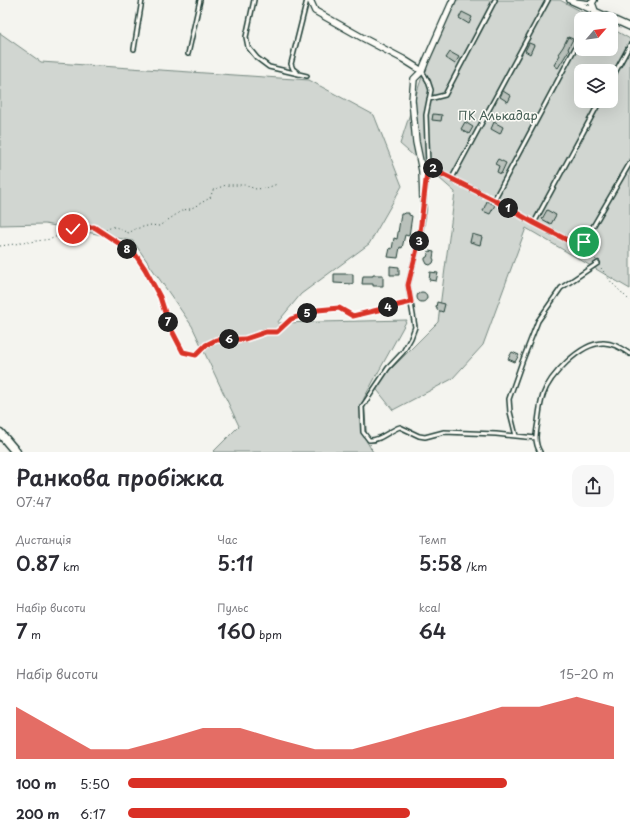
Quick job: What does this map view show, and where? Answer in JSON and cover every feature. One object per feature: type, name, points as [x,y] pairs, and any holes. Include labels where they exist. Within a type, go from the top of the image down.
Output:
[{"type":"main road","points":[[0,433],[16,452]]},
{"type":"street","points":[[310,0],[315,11],[422,71]]},
{"type":"street","points":[[423,200],[422,171],[416,142],[412,100],[414,79],[422,71],[453,0]]},
{"type":"street","points":[[571,0],[630,27]]},
{"type":"street","points":[[593,2],[595,11]]},
{"type":"lane","points":[[134,49],[142,0]]},
{"type":"lane","points":[[188,54],[200,0]]},
{"type":"lane","points":[[254,0],[246,37],[248,47],[257,58],[269,67],[307,76]]},
{"type":"lane","points":[[299,74],[293,69],[291,64],[306,0]]},
{"type":"lane","points":[[429,99],[445,95],[495,0]]},
{"type":"lane","points":[[452,178],[548,0]]},
{"type":"lane","points":[[571,0],[593,2]]},
{"type":"lane","points":[[618,67],[630,45]]},
{"type":"lane","points":[[494,200],[574,50]]},
{"type":"lane","points":[[422,71],[431,90],[426,115],[428,163],[423,200],[424,209],[419,241],[408,285],[415,327],[403,352],[388,368],[362,407],[364,432],[369,440],[373,440],[400,427],[425,438],[444,432],[536,438]]},
{"type":"lane","points":[[534,223],[596,108]]},
{"type":"lane","points":[[428,163],[434,170],[494,200],[569,241],[578,243],[584,242],[630,163]]},
{"type":"lane","points":[[516,436],[510,412],[509,399],[538,321],[561,288],[598,263]]},
{"type":"lane","points":[[540,452],[536,446],[536,438],[540,410],[543,395],[553,376],[579,352],[591,345],[604,343],[618,346],[630,354]]},
{"type":"path","points":[[102,233],[112,227],[116,227],[129,233],[135,229],[159,226],[183,210],[190,209],[210,198],[213,190],[226,185],[244,185],[256,189],[267,188],[277,184]]},
{"type":"path","points":[[0,246],[51,239],[73,229],[94,227],[135,254],[160,297],[169,325],[183,352],[196,355],[206,345],[216,340],[245,339],[266,332],[277,332],[291,319],[318,310],[339,308],[353,316],[411,302]]},
{"type":"path","points":[[584,242],[612,283],[630,301]]},
{"type":"path","points":[[369,440],[372,452]]},
{"type":"green space","name":"ПК Алькадар","points":[[456,0],[560,0],[582,12],[574,12],[574,56],[618,56],[618,32],[630,39],[630,289],[526,228],[483,345],[452,379],[393,410],[374,386],[438,322],[455,192],[400,144],[433,43]]},
{"type":"green space","points":[[0,33],[41,62],[309,80],[374,115],[402,186],[369,244],[301,294],[277,323],[407,320],[364,398],[367,442],[373,452],[213,452],[239,426],[192,326],[133,241],[45,224],[0,225]]},
{"type":"building","points":[[462,12],[472,17],[469,24],[459,18]]},
{"type":"building","points":[[568,37],[573,39],[568,49],[569,50],[558,68],[554,65],[560,55],[558,54]]},
{"type":"building","points":[[529,43],[534,45],[530,54],[525,51]]},
{"type":"building","points":[[450,52],[459,57],[455,64],[446,58]]},
{"type":"building","points":[[503,91],[511,96],[508,102],[500,97]]},
{"type":"building","points":[[433,114],[442,115],[441,121],[432,120]]},
{"type":"building","points":[[465,122],[473,127],[469,134],[461,129]]},
{"type":"building","points":[[494,122],[503,127],[500,134],[491,129]]},
{"type":"building","points":[[498,159],[506,163],[501,174],[497,172],[499,166],[495,164]]},
{"type":"building","points":[[487,201],[495,205],[490,214],[483,211]]},
{"type":"building","points":[[547,210],[556,215],[551,224],[542,219]]},
{"type":"building","points":[[409,213],[409,215],[412,216],[409,236],[405,235],[402,248],[400,247],[398,258],[388,257],[390,248],[392,249],[394,238],[397,239],[401,214]]},
{"type":"building","points":[[472,234],[482,237],[480,245],[470,242]]},
{"type":"building","points":[[429,251],[434,252],[434,260],[430,265],[427,264],[425,260]]},
{"type":"building","points":[[390,266],[399,267],[399,275],[390,275]]},
{"type":"building","points":[[430,272],[438,273],[436,281],[429,280]]},
{"type":"building","points":[[334,274],[353,274],[353,284],[334,283]]},
{"type":"building","points":[[383,275],[383,286],[362,284],[363,276]]},
{"type":"building","points":[[420,292],[424,292],[427,297],[424,302],[420,302],[417,299],[417,295]]},
{"type":"building","points":[[437,302],[445,304],[443,312],[437,310]]},
{"type":"building","points":[[512,352],[519,355],[515,362],[508,359]]},
{"type":"route","points":[[73,229],[94,227],[135,254],[160,297],[169,325],[183,352],[196,355],[206,345],[216,340],[245,339],[266,332],[277,332],[291,319],[318,310],[339,308],[353,316],[411,302],[408,285],[419,241],[424,209],[423,200],[428,163],[434,170],[494,200],[569,241],[578,243],[584,242]]}]
